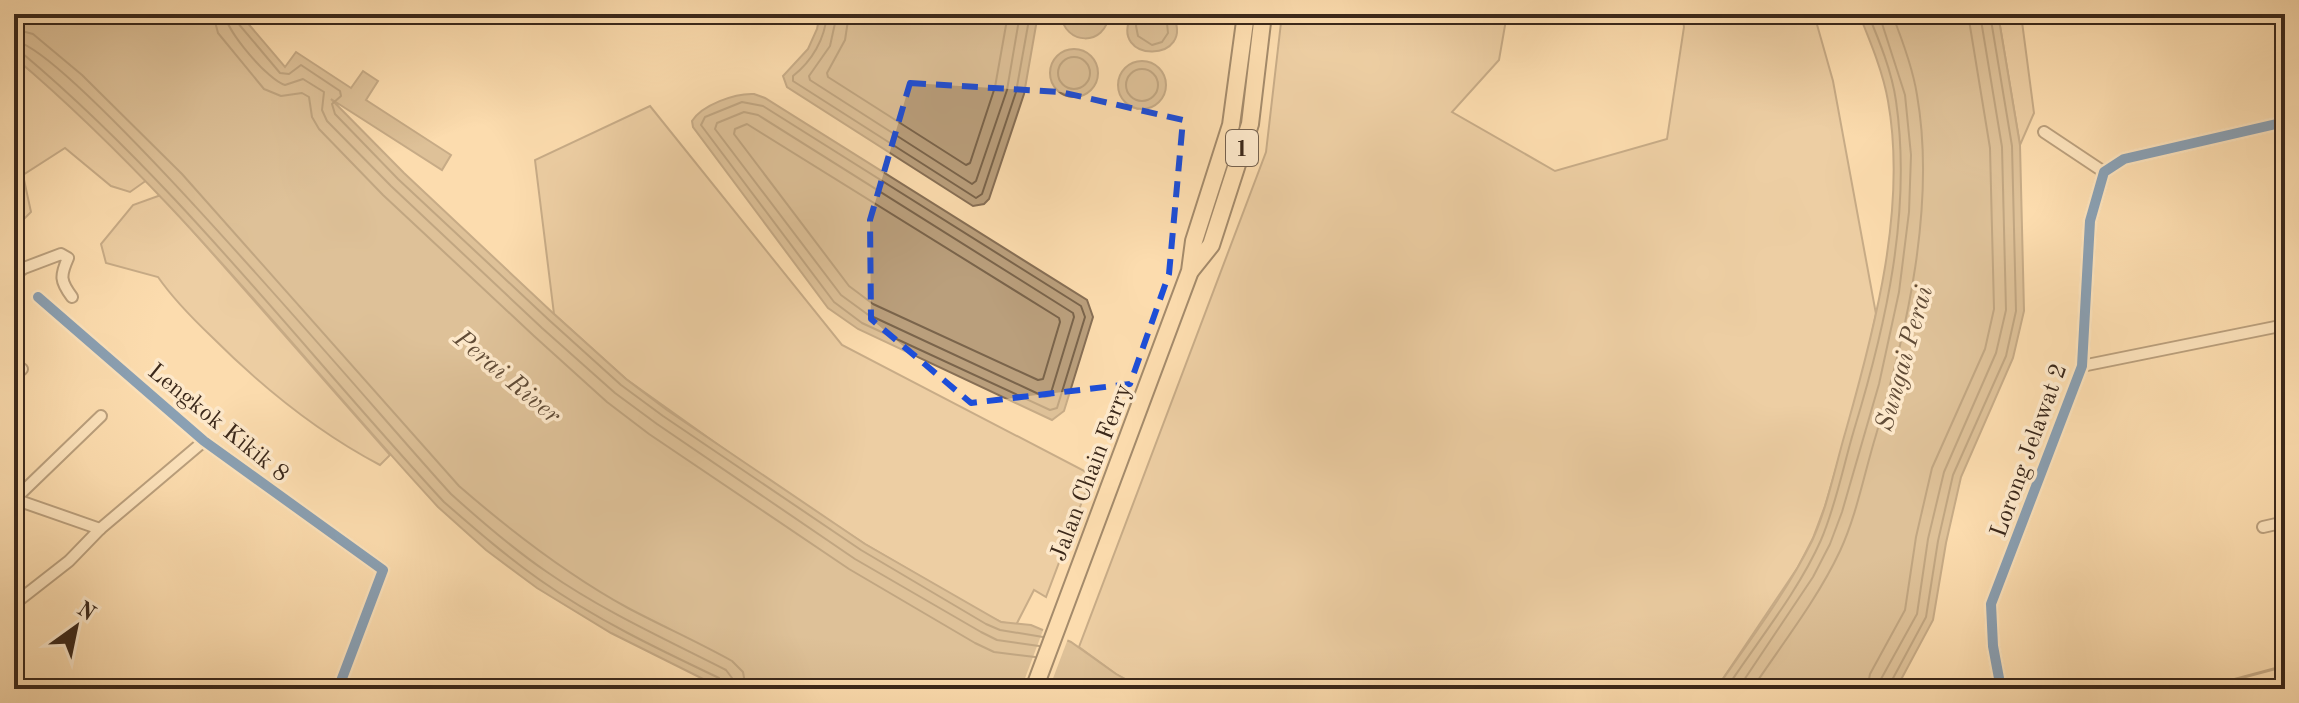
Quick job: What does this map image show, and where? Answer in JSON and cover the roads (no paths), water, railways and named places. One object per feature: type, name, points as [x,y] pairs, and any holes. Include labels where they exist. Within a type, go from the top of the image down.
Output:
[{"type":"highway","name":"Jalan Chain Ferry","points":[[1034,689],[1190,271],[1194,241],[1231,125],[1246,14]]},
{"type":"highway","name":"Jalan Chain Ferry","points":[[1190,271],[1211,245],[1250,124],[1263,14]]},
{"type":"street","points":[[2044,132],[2104,172],[2124,159],[2285,122]]},
{"type":"street","name":"Lorong Jelawat 2","points":[[2001,689],[1993,646],[1991,604],[2082,366],[2090,221],[2104,172]]},
{"type":"street","points":[[14,275],[61,254],[68,258],[60,274],[61,283],[72,297]]},
{"type":"street","name":"Lengkok Kikik 8","points":[[38,297],[204,441],[383,570],[340,689]]},
{"type":"street","points":[[2082,366],[2285,325]]},
{"type":"street","points":[[100,529],[14,499],[101,416]]},
{"type":"street","points":[[14,604],[19,594],[69,561],[100,529],[204,441]]},
{"type":"street","points":[[2263,527],[2285,522]]},
{"type":"water","name":"Perai River","points":[[14,14],[240,14],[285,67],[296,52],[351,88],[363,71],[378,81],[366,100],[451,155],[442,170],[331,99],[404,173],[626,379],[865,544],[1001,622],[1031,625],[1071,642],[1143,689],[723,689],[611,633],[537,588],[486,550],[438,507],[181,218],[127,162],[14,57]]},
{"type":"water","points":[[820,14],[1038,14],[1024,94],[989,199],[984,204],[973,206],[787,87],[783,76],[808,49]]},
{"type":"water","points":[[1061,14],[1109,14],[1101,32],[1085,38],[1069,32]]},
{"type":"water","points":[[1132,14],[1172,14],[1177,30],[1173,42],[1164,49],[1152,52],[1140,49],[1131,42],[1127,31]]},
{"type":"water","name":"Sungai Perai","points":[[1859,14],[1998,14],[2020,145],[2024,311],[2013,358],[1961,477],[1933,620],[1896,689],[1716,689],[1779,598],[1812,541],[1831,486],[1877,309],[1891,225],[1893,141],[1883,79]]},
{"type":"water","points":[[1074,49],[1091,56],[1098,73],[1091,90],[1074,97],[1057,90],[1050,73],[1057,56]]},
{"type":"water","points":[[1142,61],[1151,62],[1159,68],[1165,76],[1165,94],[1159,102],[1151,108],[1142,109],[1133,108],[1125,102],[1119,94],[1118,85],[1119,76],[1125,68],[1133,62]]},
{"type":"water","points":[[754,94],[1087,300],[1093,317],[1064,411],[1052,420],[858,329],[828,308],[693,127],[692,121],[711,105]]},
{"type":"waterway","points":[[2199,689],[2285,666]]}]
